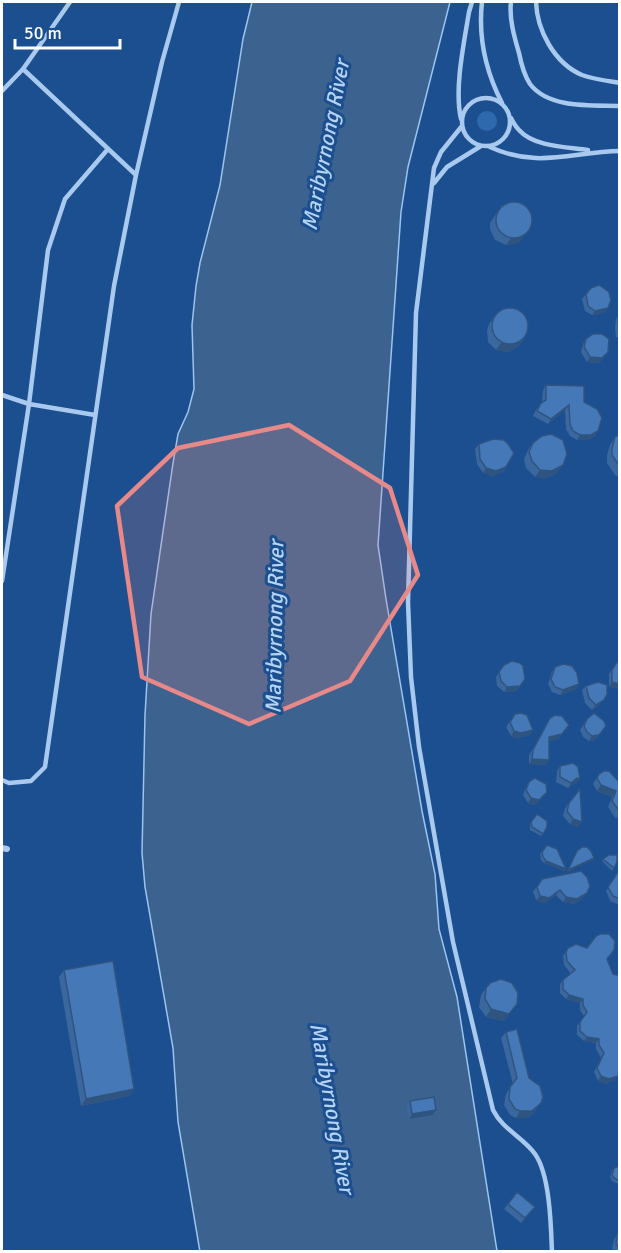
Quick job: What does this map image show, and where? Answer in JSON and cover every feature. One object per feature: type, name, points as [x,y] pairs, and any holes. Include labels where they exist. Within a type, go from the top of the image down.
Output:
[{"type":"lane","points":[[2,91],[23,69],[70,2]]},
{"type":"lane","points":[[2,780],[9,783],[31,781],[45,767],[114,286],[136,174],[162,62],[179,2]]},
{"type":"lane","points":[[472,2],[466,28],[458,95],[462,124],[469,139],[481,146],[490,146],[496,145],[506,136],[510,117]]},
{"type":"lane","points":[[482,2],[479,22],[480,39],[490,81],[519,131],[547,144],[593,151],[620,151]]},
{"type":"lane","points":[[512,2],[511,13],[516,45],[523,70],[530,83],[548,97],[561,101],[574,104],[620,105]]},
{"type":"lane","points":[[536,2],[541,29],[550,47],[564,63],[582,75],[620,83]]},
{"type":"lane","points":[[23,69],[136,174]]},
{"type":"lane","points":[[502,104],[488,98],[473,102],[467,107],[462,124],[441,153],[435,168],[416,313],[408,602],[411,677],[419,747],[453,942],[493,1110],[499,1122],[535,1155],[543,1172],[551,1225],[552,1251]]},
{"type":"lane","points":[[433,186],[447,167],[481,146]]},
{"type":"lane","points":[[490,146],[508,155],[538,159],[555,159],[593,151]]},
{"type":"lane","points":[[2,581],[29,404],[48,250],[65,199],[108,149]]},
{"type":"lane","points":[[2,394],[29,404],[95,415]]},
{"type":"highlighted area","points":[[289,425],[390,488],[418,575],[350,681],[249,724],[142,677],[117,506],[178,448]]},
{"type":"shaded area","points":[[487,111],[494,114],[497,121],[494,128],[487,131],[480,128],[477,121],[480,114]]},
{"type":"water","name":"Maribyrnong River","points":[[252,2],[450,2],[408,167],[401,212],[378,545],[422,811],[435,874],[439,929],[457,997],[497,1251],[200,1252],[178,1122],[173,1048],[145,887],[142,853],[145,715],[151,614],[173,463],[178,434],[188,412],[194,389],[192,325],[196,286],[220,185],[243,39]]},
{"type":"building","points":[[514,202],[527,207],[532,220],[527,233],[514,238],[501,233],[496,220],[501,207]]},
{"type":"building","points":[[599,285],[609,292],[611,300],[608,308],[595,311],[588,306],[586,294],[591,288]]},
{"type":"building","points":[[510,308],[523,313],[528,326],[523,339],[510,344],[497,339],[492,326],[497,313]]},
{"type":"building","points":[[593,334],[602,334],[609,339],[608,352],[602,358],[590,357],[584,347],[586,339]]},
{"type":"building","points":[[546,385],[584,386],[584,402],[597,409],[602,418],[598,431],[591,435],[580,435],[573,431],[570,424],[569,405],[551,419],[537,411],[541,403],[546,400]]},
{"type":"building","points":[[551,434],[563,440],[567,454],[563,465],[552,471],[540,470],[532,461],[529,452],[533,443],[542,436]]},
{"type":"building","points":[[620,434],[620,467],[612,455],[612,448],[615,437]]},
{"type":"building","points":[[493,439],[504,440],[514,453],[506,467],[496,471],[486,468],[480,459],[479,444]]},
{"type":"building","points":[[512,661],[523,666],[525,679],[520,686],[507,687],[501,681],[499,672],[504,665]]},
{"type":"building","points":[[620,661],[620,684],[612,682],[612,670]]},
{"type":"building","points":[[563,664],[572,666],[577,673],[579,684],[563,690],[555,687],[551,679],[555,667]]},
{"type":"building","points":[[598,682],[607,685],[607,694],[604,700],[596,705],[589,698],[586,686]]},
{"type":"building","points":[[594,713],[604,721],[606,726],[599,735],[592,736],[584,726],[587,719]]},
{"type":"building","points":[[515,714],[527,715],[533,730],[521,733],[514,731],[510,722]]},
{"type":"building","points":[[555,715],[562,716],[569,725],[562,734],[549,737],[549,760],[532,759],[533,750],[550,718]]},
{"type":"building","points":[[573,763],[578,767],[580,779],[577,778],[571,783],[560,777],[560,766]]},
{"type":"building","points":[[604,771],[609,771],[620,783],[620,812],[612,801],[616,791],[601,785],[597,778]]},
{"type":"building","points":[[535,778],[546,784],[547,792],[539,800],[531,798],[526,790],[529,782]]},
{"type":"building","points":[[580,789],[582,822],[573,819],[567,811],[569,803]]},
{"type":"building","points":[[537,814],[547,821],[543,834],[532,827],[531,822]]},
{"type":"building","points":[[547,845],[557,849],[566,869],[546,861],[542,852]]},
{"type":"building","points":[[582,847],[587,847],[594,858],[568,870],[577,851]]},
{"type":"building","points":[[609,855],[617,855],[614,868],[603,859]]},
{"type":"building","points":[[581,871],[587,877],[590,886],[587,893],[577,899],[566,897],[560,890],[549,898],[540,896],[537,887],[542,879]]},
{"type":"building","points":[[618,872],[620,873],[620,899],[613,896],[608,887]]},
{"type":"building","points":[[600,934],[609,934],[615,941],[614,950],[607,959],[613,974],[620,976],[620,1069],[618,1076],[609,1079],[601,1076],[597,1068],[604,1053],[599,1045],[599,1039],[587,1037],[580,1031],[580,1022],[587,1012],[583,999],[569,995],[563,989],[563,980],[575,970],[567,961],[568,948],[576,944],[587,948]]},
{"type":"building","points":[[113,961],[134,1089],[86,1099],[64,970]]},
{"type":"building","points":[[501,979],[512,983],[518,993],[517,1004],[509,1014],[491,1009],[485,999],[486,988],[490,983]]},
{"type":"building","points":[[517,1029],[529,1078],[540,1086],[543,1097],[541,1103],[532,1111],[515,1109],[509,1099],[510,1087],[517,1078],[506,1032]]},
{"type":"building","points":[[434,1097],[436,1110],[412,1114],[410,1101]]},
{"type":"building","points":[[620,1166],[619,1181],[612,1175],[614,1168]]},
{"type":"building","points":[[517,1192],[535,1207],[525,1218],[508,1204]]},
{"type":"building","points":[[620,1232],[620,1248],[616,1244],[617,1234]]}]
